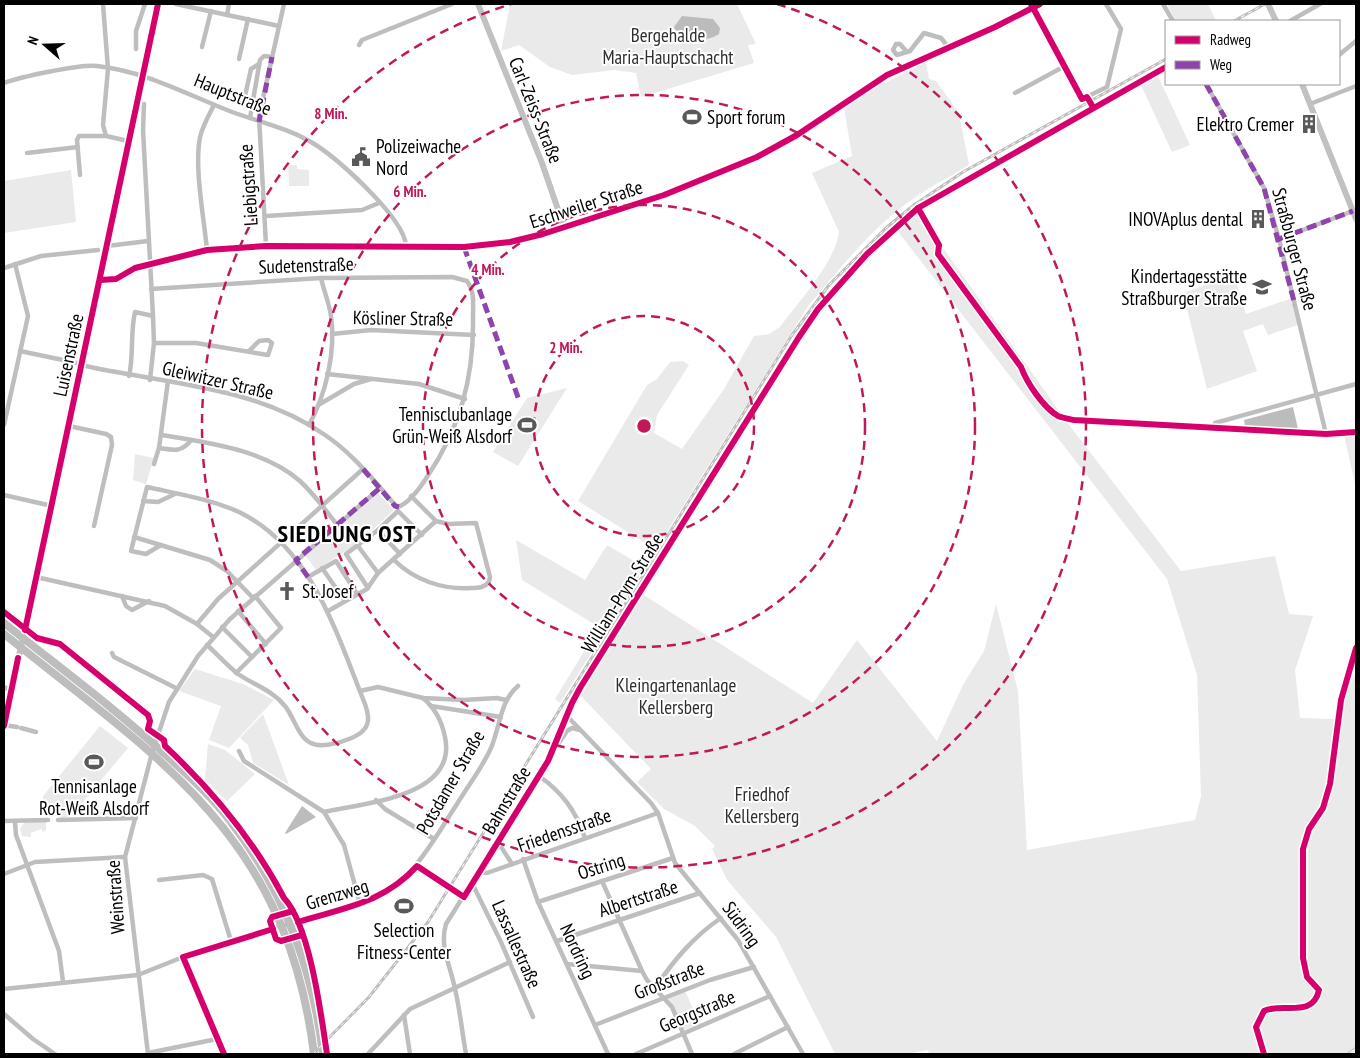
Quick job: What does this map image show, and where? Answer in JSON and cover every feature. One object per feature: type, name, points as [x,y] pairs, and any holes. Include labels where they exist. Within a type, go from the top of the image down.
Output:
[{"type":"main road","points":[[4,623],[155,744],[194,780],[231,821],[255,855],[274,888],[286,924],[310,981],[323,1054]]},
{"type":"main road","points":[[4,634],[152,753],[194,793],[228,832],[286,924],[303,994],[314,1054]]},
{"type":"street","points":[[103,4],[108,68],[103,112],[103,125],[106,136]]},
{"type":"street","points":[[136,49],[136,30],[144,4]]},
{"type":"street","name":"Luisenstraße","points":[[4,725],[158,4]]},
{"type":"street","points":[[176,4],[279,26]]},
{"type":"street","points":[[227,15],[229,4]]},
{"type":"street","name":"Liebigstraße","points":[[266,246],[266,216],[259,122],[284,4]]},
{"type":"street","points":[[359,45],[362,40],[452,4]]},
{"type":"street","name":"Carl-Zeiss-Straße","points":[[478,4],[542,163],[564,227]]},
{"type":"street","name":"Eschweiler Straße","points":[[100,280],[116,278],[135,268],[207,250],[266,246],[464,246],[510,242],[564,227],[664,195],[757,157],[798,135],[862,90],[887,75],[949,48],[1032,6],[1040,4]]},
{"type":"street","points":[[1032,6],[1082,99],[1107,87],[1121,29],[1106,4]]},
{"type":"street","points":[[1163,4],[1171,20]]},
{"type":"street","points":[[1268,4],[1276,20]]},
{"type":"street","points":[[1292,20],[1320,4]]},
{"type":"street","points":[[202,47],[211,11]]},
{"type":"street","points":[[239,59],[248,19]]},
{"type":"street","points":[[907,52],[924,33],[942,38],[949,48]]},
{"type":"street","points":[[1340,54],[1356,41]]},
{"type":"street","points":[[250,118],[259,64],[262,56],[272,56]]},
{"type":"street","points":[[252,102],[245,96],[245,92],[251,69],[259,64]]},
{"type":"street","points":[[1015,93],[1063,66]]},
{"type":"street","name":"Hauptstraße","points":[[4,83],[86,67],[108,68],[180,89],[214,105],[285,130],[316,145],[339,162],[379,203],[402,231],[406,245]]},
{"type":"street","name":"Straßburger Straße","points":[[1207,85],[1264,188],[1279,239],[1326,434]]},
{"type":"street","points":[[1302,85],[1356,219]]},
{"type":"street","points":[[1310,104],[1356,86]]},
{"type":"street","points":[[144,104],[143,130],[154,343],[150,380]]},
{"type":"street","points":[[207,250],[199,143],[204,125],[214,105]]},
{"type":"street","points":[[80,175],[79,136],[106,136],[128,141]]},
{"type":"street","points":[[27,153],[78,147]]},
{"type":"street","points":[[266,216],[362,210],[379,203]]},
{"type":"street","points":[[1279,239],[1353,211]]},
{"type":"street","points":[[107,246],[148,241]]},
{"type":"street","points":[[4,268],[41,256],[98,250]]},
{"type":"street","points":[[4,425],[28,309],[15,264]]},
{"type":"street","points":[[309,425],[320,404],[327,374],[332,334],[331,316],[321,278]]},
{"type":"street","name":"Sudetenstraße","points":[[151,289],[321,278],[461,278],[467,281],[472,292],[474,335]]},
{"type":"street","points":[[129,376],[134,356],[132,327],[135,312],[153,316]]},
{"type":"street","name":"Kösliner Straße","points":[[332,334],[371,330],[474,335]]},
{"type":"street","points":[[394,560],[410,572],[439,586],[462,589],[486,585],[490,576],[476,523],[448,524],[436,520],[411,496],[442,455],[455,428],[465,399],[473,357],[474,335]]},
{"type":"street","points":[[154,343],[196,343],[268,355],[272,343],[268,340],[259,341],[249,351]]},
{"type":"street","name":"Gleiwitzer Straße","points":[[20,351],[129,376],[168,381],[260,401],[309,425],[341,447],[399,508],[411,496]]},
{"type":"street","points":[[327,374],[419,384],[465,399]]},
{"type":"street","points":[[320,404],[354,384],[377,378]]},
{"type":"street","points":[[154,464],[162,435],[168,381]]},
{"type":"street","points":[[1215,424],[1356,384]]},
{"type":"street","name":"Luisenstraße","points":[[69,426],[106,434],[111,437],[112,445],[94,526]]},
{"type":"street","points":[[162,435],[246,452],[277,465],[298,480],[337,525]]},
{"type":"street","points":[[159,448],[183,449],[190,440]]},
{"type":"street","points":[[197,624],[206,612],[238,581],[363,469]]},
{"type":"street","points":[[161,544],[146,554],[131,551],[147,487],[213,502],[238,512],[258,524],[281,543],[308,577],[328,611],[369,716],[365,729],[349,739],[315,745],[305,739],[291,714],[280,700],[236,673],[207,645]]},
{"type":"street","name":"Weinstraße","points":[[148,1053],[125,857],[152,753],[167,708],[176,688],[222,627],[380,488]]},
{"type":"street","name":"William-Prym-Straße","points":[[566,715],[580,688],[705,488]]},
{"type":"street","points":[[143,501],[165,500],[175,493]]},
{"type":"street","points":[[4,495],[52,506]]},
{"type":"street","points":[[368,588],[346,554],[378,530],[398,511],[422,535]]},
{"type":"street","points":[[328,611],[368,588],[378,573],[422,535],[436,520]]},
{"type":"street","points":[[378,530],[400,554]]},
{"type":"street","points":[[134,537],[210,560],[238,581],[281,628],[236,673]]},
{"type":"street","points":[[358,546],[378,573]]},
{"type":"street","points":[[308,577],[336,561],[357,594]]},
{"type":"street","points":[[322,568],[345,601]]},
{"type":"street","points":[[36,576],[149,601],[172,609],[197,624],[213,637]]},
{"type":"street","points":[[122,596],[126,606],[132,610],[149,601]]},
{"type":"street","points":[[238,611],[266,644]]},
{"type":"street","points":[[222,627],[252,657]]},
{"type":"street","points":[[112,654],[114,657],[176,688]]},
{"type":"street","name":"Potsdamer Straße","points":[[417,866],[485,759],[506,700],[518,686]]},
{"type":"street","points":[[4,687],[11,691]]},
{"type":"street","points":[[360,691],[378,687],[423,698],[464,700],[497,698],[506,700]]},
{"type":"street","points":[[324,812],[420,788],[440,771],[446,756],[446,742],[441,722],[432,706],[423,698]]},
{"type":"street","points":[[432,706],[501,716]]},
{"type":"street","points":[[566,715],[651,803],[658,813]]},
{"type":"street","name":"Bahnstraße","points":[[553,751],[566,715]]},
{"type":"street","points":[[4,725],[36,732]]},
{"type":"street","name":"Bahnstraße","points":[[466,1054],[455,988],[444,948],[444,933],[464,896],[553,751],[572,728],[580,730]]},
{"type":"street","points":[[239,752],[244,761],[324,812],[344,845],[360,904]]},
{"type":"street","points":[[539,776],[567,801],[575,812],[585,838]]},
{"type":"street","points":[[376,800],[385,809],[434,839]]},
{"type":"street","name":"Friedensstraße","points":[[479,872],[487,873],[658,813]]},
{"type":"street","name":"Südring","points":[[658,813],[673,858],[721,918],[754,967],[803,1054]]},
{"type":"street","points":[[58,820],[136,818]]},
{"type":"street","points":[[4,821],[48,820]]},
{"type":"street","points":[[15,822],[16,835],[59,951],[63,982]]},
{"type":"street","points":[[498,842],[512,864]]},
{"type":"street","points":[[4,874],[27,865],[61,859],[125,857]]},
{"type":"street","name":"Ostring","points":[[538,902],[673,858]]},
{"type":"street","name":"Nordring","points":[[523,859],[538,902],[608,1054]]},
{"type":"street","points":[[417,866],[464,896]]},
{"type":"street","name":"Grenzweg","points":[[4,989],[138,975],[183,957],[286,924],[360,904],[390,891],[417,866]]},
{"type":"street","points":[[159,880],[200,875],[212,879],[231,942]]},
{"type":"street","points":[[602,881],[642,972],[647,980],[665,997],[692,1054]]},
{"type":"street","name":"Lassallestraße","points":[[472,884],[510,962],[532,1017]]},
{"type":"street","name":"Albertstraße","points":[[557,941],[619,919],[700,894]]},
{"type":"street","points":[[656,988],[682,951],[696,937],[721,918]]},
{"type":"street","points":[[183,957],[224,1054]]},
{"type":"street","points":[[368,1054],[410,1009],[510,962]]},
{"type":"street","points":[[567,964],[642,972]]},
{"type":"street","name":"Großstraße","points":[[595,1024],[710,980],[754,967]]},
{"type":"street","name":"Georgstraße","points":[[636,1054],[770,996]]},
{"type":"street","points":[[4,1014],[33,1039],[55,1054]]},
{"type":"street","points":[[404,1015],[410,1054]]},
{"type":"street","points":[[734,1054],[788,1028]]},
{"type":"street","points":[[148,1053],[217,1038]]},
{"type":"green space","name":"Bergehalde Maria-Hauptschacht","points":[[510,4],[737,4],[756,44],[748,45],[754,63],[641,97],[636,73],[615,70],[572,75],[550,67],[519,45],[501,51]]},
{"type":"green space","points":[[1167,4],[1208,4],[1216,20],[1175,20]]},
{"type":"green space","points":[[926,62],[929,79],[936,81],[959,113],[969,165],[920,194],[884,222],[857,249],[808,306],[560,703],[555,699],[599,627],[522,580],[516,540],[585,580],[607,545],[639,564],[650,546],[578,501],[647,385],[657,379],[670,362],[683,361],[689,365],[657,415],[654,433],[682,449],[724,389],[754,336],[769,334],[780,327],[823,269],[836,244],[839,232],[812,173],[852,156],[844,107],[863,94]]},
{"type":"green space","points":[[1157,74],[1190,145],[1172,152],[1140,83]]},
{"type":"green space","points":[[288,165],[297,165],[297,169],[309,170],[309,186],[289,186]]},
{"type":"green space","points":[[71,170],[76,222],[4,233],[4,181]]},
{"type":"green space","points":[[918,206],[926,224],[1067,422],[1181,571],[1275,556],[1289,614],[1313,616],[1295,670],[1300,718],[1336,719],[1351,662],[1356,682],[1356,1054],[929,1054],[928,1050],[907,1054],[835,1054],[776,937],[727,880],[712,849],[715,846],[695,826],[664,809],[637,782],[651,769],[575,690],[798,330],[822,298],[848,269],[905,214],[906,216],[864,255],[804,327],[639,592],[813,703],[857,640],[937,741],[963,685],[984,651],[996,604],[1018,691],[1027,850],[1195,820],[1201,796],[1197,675],[1167,579],[896,229]]},
{"type":"green space","points":[[1234,275],[1246,314],[1292,298],[1298,325],[1268,335],[1263,324],[1243,331],[1257,371],[1207,389],[1183,293]]},
{"type":"green space","name":"Tennisclubanlage Grün-Weiß Alsdorf","points":[[567,388],[518,466],[493,452],[527,398]]},
{"type":"green space","points":[[1356,434],[1356,488],[1344,435]]},
{"type":"green space","points":[[135,454],[154,458],[146,484],[133,480]]},
{"type":"green space","points":[[377,492],[394,510],[357,544],[316,570],[305,555]]},
{"type":"green space","points":[[195,669],[243,684],[274,700],[229,748],[209,740],[221,706],[179,691]]},
{"type":"green space","points":[[263,714],[289,785],[253,763],[248,745],[240,738]]},
{"type":"green space","name":"Tennisanlage Rot-Weiß Alsdorf","points":[[100,726],[128,748],[70,817],[61,818],[55,813],[43,813],[43,796]]},
{"type":"green space","points":[[208,744],[225,750],[255,774],[227,801],[205,780]]},
{"type":"green space","points":[[25,822],[46,822],[46,830],[43,832],[41,829],[31,833],[31,837],[22,836],[20,829]]},
{"type":"green space","points":[[685,991],[700,1024],[684,1030],[668,998]]},
{"type":"shaded area","points":[[682,16],[713,19],[720,28],[719,34],[700,40],[679,36],[674,27]]},
{"type":"shaded area","points":[[1293,407],[1298,429],[1245,426],[1244,420]]},
{"type":"shaded area","points":[[302,806],[316,817],[286,834],[285,833]]},
{"type":"waterway","points":[[1346,1054],[1356,1047]]},
{"type":"railway","points":[[1236,20],[1265,4]]},
{"type":"railway","points":[[313,1054],[369,997],[428,922],[792,335],[829,285],[887,227],[914,205],[963,172],[1165,60]]},
{"type":"marked path","points":[[259,122],[272,57]]},
{"type":"marked path","points":[[1207,85],[1264,188],[1295,305]]},
{"type":"marked path","points":[[1279,239],[1353,211]]},
{"type":"marked path","points":[[464,247],[519,400]]},
{"type":"marked path","points":[[363,469],[395,506],[399,507]]},
{"type":"marked path","points":[[308,577],[296,560],[380,488]]},
{"type":"cycle path","points":[[25,630],[158,4]]},
{"type":"cycle path","points":[[1031,4],[1082,99],[1087,97],[1093,107]]},
{"type":"cycle path","points":[[100,280],[116,279],[135,268],[207,250],[266,246],[464,247],[510,242],[543,234],[664,195],[757,157],[797,135],[887,75],[995,27],[1040,4]]},
{"type":"cycle path","points":[[298,922],[347,908],[377,896],[391,888],[417,866],[464,897],[548,761],[580,688],[818,309],[867,254],[918,208],[1165,68]]},
{"type":"cycle path","points":[[918,208],[939,245],[938,254],[1021,367],[1036,394],[1058,416],[1074,420],[1326,434],[1356,432]]},
{"type":"cycle path","points":[[4,612],[37,638],[60,644],[148,715],[150,721],[148,729],[164,740],[165,746],[216,798],[245,836],[272,876],[293,911],[301,929],[313,971],[327,1054]]},
{"type":"cycle path","points":[[1264,1054],[1256,1027],[1264,1011],[1304,1007],[1316,999],[1319,990],[1307,977],[1303,958],[1303,849],[1309,829],[1323,808],[1330,784],[1341,700],[1356,648]]},
{"type":"cycle path","points":[[4,726],[18,658]]},
{"type":"cycle path","points":[[293,911],[272,917],[270,921],[276,939],[281,941],[302,935]]},
{"type":"cycle path","points":[[224,1054],[183,957],[273,929]]},
{"type":"place","name":"Sport forum","points":[[692,117]]},
{"type":"place","name":"Elektro Cremer","points":[[1309,124]]},
{"type":"place","name":"Polizeiwache Nord","points":[[361,157]]},
{"type":"place","name":"INOVAplus dental","points":[[1258,219]]},
{"type":"place","name":"Kindertagesstätte Straßburger Straße","points":[[1262,287]]},
{"type":"place","name":"Tennisclubanlage Grün-Weiß Alsdorf","points":[[527,425]]},
{"type":"place","name":"St. Josef","points":[[287,591]]},
{"type":"place","name":"Tennisanlage Rot-Weiß Alsdorf","points":[[94,762]]},
{"type":"place","name":"Selection Fitness-Center","points":[[404,906]]},
{"type":"district","name":"SIEDLUNG OST","points":[[347,533]]},
{"type":"park label","name":"Kleingartenanlage Kellersberg","points":[[676,696]]},
{"type":"park label","name":"Friedhof Kellersberg","points":[[762,805]]}]
